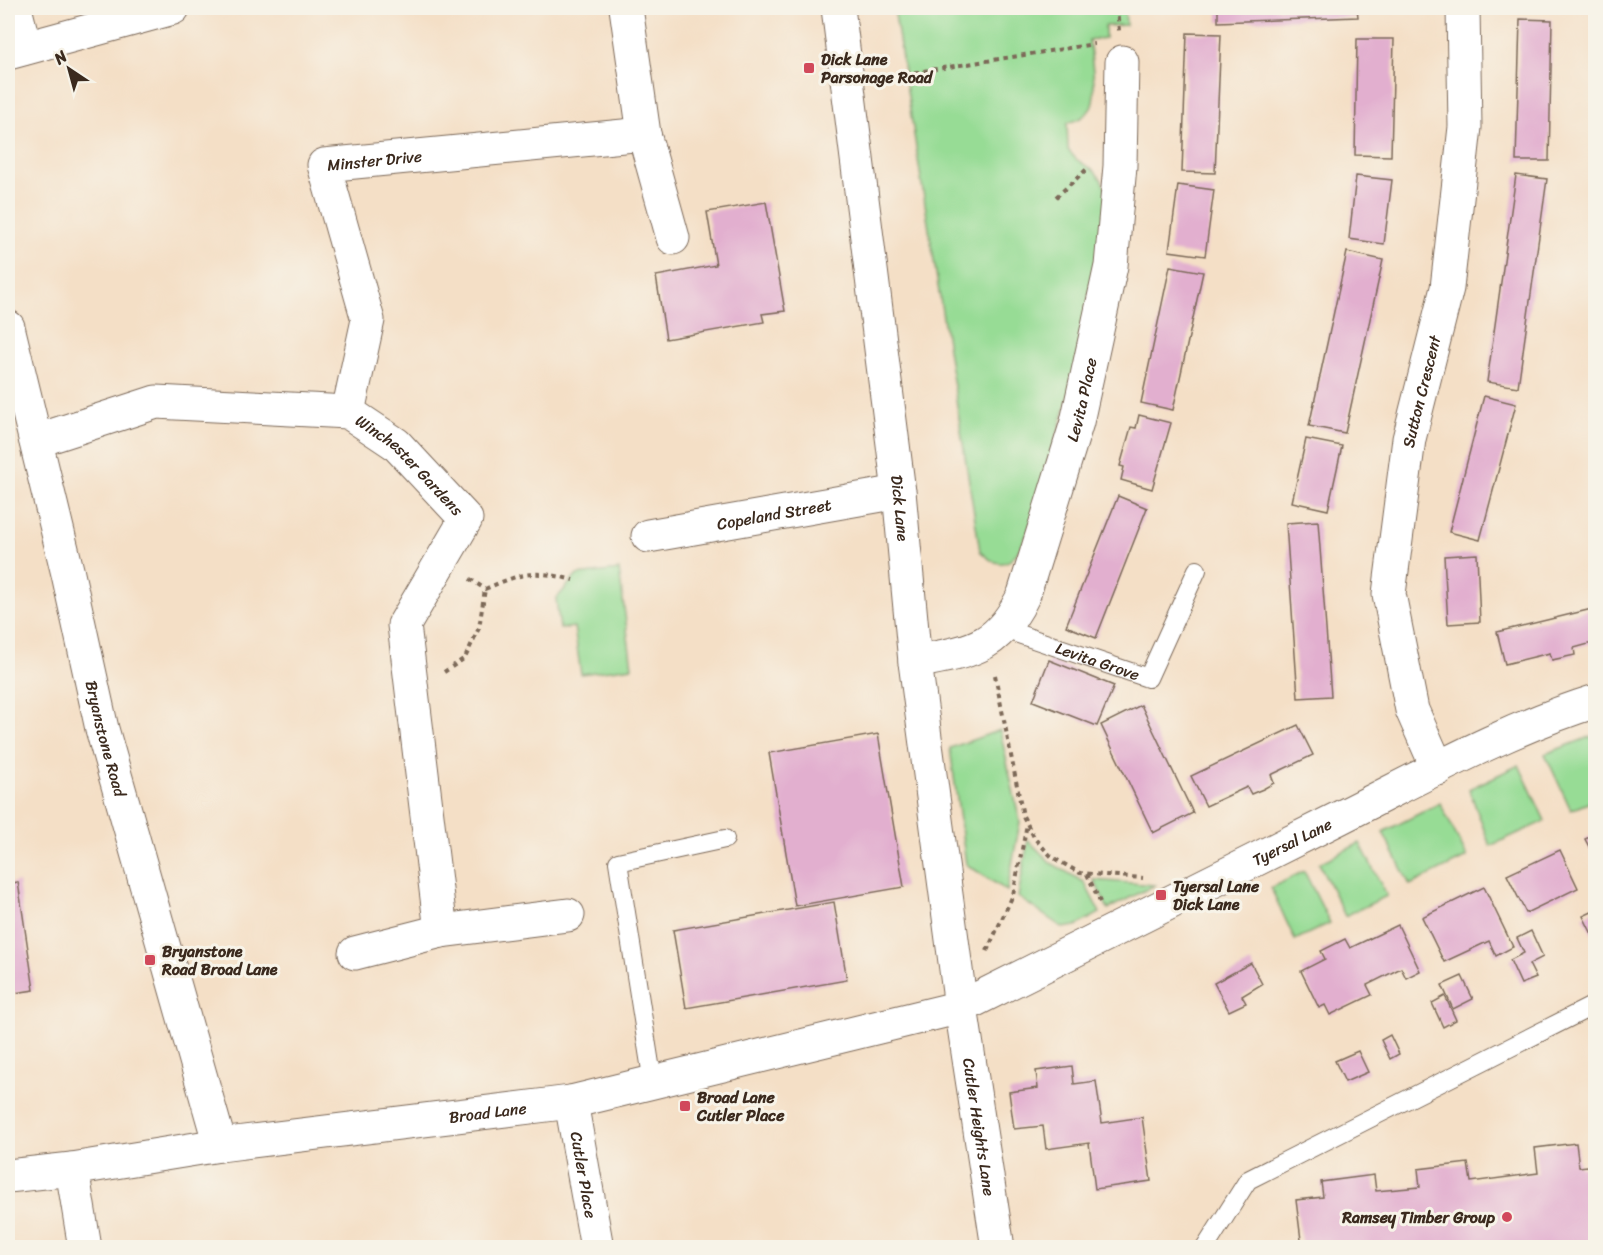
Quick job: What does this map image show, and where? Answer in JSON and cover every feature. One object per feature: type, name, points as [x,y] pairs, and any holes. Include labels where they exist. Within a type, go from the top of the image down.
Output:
[{"type":"street","points":[[15,8],[16,50],[173,8]]},
{"type":"street","points":[[626,8],[644,134],[672,238]]},
{"type":"street","name":"Dick Lane","points":[[838,8],[899,492],[915,662],[961,1007]]},
{"type":"street","name":"Sutton Crescent","points":[[1437,769],[1412,710],[1389,594],[1409,439],[1447,288],[1465,127],[1463,8]]},
{"type":"street","name":"Levita Place","points":[[996,635],[1016,612],[1024,594],[1077,422],[1111,266],[1120,166],[1109,53]]},
{"type":"street","name":"Minster Drive","points":[[348,412],[368,320],[324,165],[644,134]]},
{"type":"street","name":"Bryanstone Road","points":[[8,327],[68,574],[102,729],[220,1145]]},
{"type":"street","name":"Winchester Gardens","points":[[36,441],[156,402],[348,412],[396,444],[466,519],[404,625],[441,931]]},
{"type":"street","name":"Copeland Street","points":[[648,536],[899,492]]},
{"type":"street","points":[[915,662],[970,651],[996,635]]},
{"type":"street","name":"Tyersal Lane","points":[[961,1007],[1519,729],[1596,701]]},
{"type":"street","points":[[355,953],[441,931],[568,915]]},
{"type":"street","name":"Broad Lane","points":[[8,1176],[72,1169],[220,1145],[571,1102],[961,1007]]},
{"type":"street","name":"Cutler Heights Lane","points":[[961,1007],[998,1248]]},
{"type":"street","name":"Cutler Place","points":[[571,1102],[597,1248]]},
{"type":"street","points":[[72,1169],[85,1248]]},
{"type":"lane","name":"Levita Grove","points":[[996,635],[1148,678],[1197,570]]},
{"type":"lane","points":[[653,1083],[618,862],[724,839]]},
{"type":"lane","points":[[1205,1248],[1248,1180],[1596,1004]]},
{"type":"path","points":[[849,83],[1109,53]]},
{"type":"path","points":[[441,561],[485,589]]},
{"type":"path","points":[[485,589],[516,576],[546,572],[573,580]]},
{"type":"path","points":[[411,687],[439,675],[465,658],[478,628],[485,589]]},
{"type":"path","points":[[996,635],[1023,816],[1035,839],[1052,857],[1080,873],[1163,880],[1174,901]]},
{"type":"path","points":[[985,956],[1013,895],[1027,824]]},
{"type":"green space","points":[[894,8],[1125,8],[1126,25],[1105,26],[1105,38],[1089,40],[1093,102],[1084,116],[1067,123],[1068,150],[1076,159],[1094,171],[1108,193],[1072,385],[1028,532],[1015,555],[1004,563],[997,563],[989,559],[980,551]]},
{"type":"green space","points":[[619,570],[632,667],[581,674],[574,627],[560,629],[556,599],[577,575]]},
{"type":"green space","points":[[1000,730],[1020,822],[1007,891],[966,864],[950,748]]},
{"type":"green space","points":[[1595,735],[1595,800],[1571,810],[1545,754]]},
{"type":"green space","points":[[1519,765],[1545,821],[1490,846],[1469,789]]},
{"type":"green space","points":[[1440,803],[1467,857],[1410,885],[1383,832]]},
{"type":"green space","points":[[1028,840],[1051,863],[1084,882],[1100,913],[1076,926],[1063,928],[1018,897]]},
{"type":"green space","points":[[1360,843],[1387,896],[1345,916],[1319,863]]},
{"type":"green space","points":[[1304,871],[1330,923],[1295,940],[1271,888]]},
{"type":"green space","points":[[1094,880],[1155,885],[1108,909]]},
{"type":"building","points":[[1218,8],[1357,8],[1358,17],[1218,22]]},
{"type":"building","points":[[1520,19],[1552,20],[1549,161],[1516,161]]},
{"type":"building","points":[[1187,33],[1221,34],[1215,173],[1182,172]]},
{"type":"building","points":[[1357,39],[1394,39],[1391,156],[1355,155]]},
{"type":"building","points":[[1516,175],[1547,179],[1518,387],[1487,382]]},
{"type":"building","points":[[1356,176],[1392,180],[1384,244],[1349,239]]},
{"type":"building","points":[[1178,185],[1214,190],[1205,256],[1169,251]]},
{"type":"building","points":[[766,202],[785,311],[762,314],[764,322],[666,339],[656,276],[716,265],[707,212]]},
{"type":"building","points":[[1347,252],[1383,260],[1345,433],[1309,426]]},
{"type":"building","points":[[1170,266],[1203,272],[1173,410],[1141,403]]},
{"type":"building","points":[[1484,396],[1516,404],[1480,540],[1449,532]]},
{"type":"building","points":[[1139,415],[1171,423],[1152,489],[1121,480],[1124,467],[1120,466],[1131,427],[1136,428]]},
{"type":"building","points":[[1306,439],[1342,446],[1328,510],[1292,502]]},
{"type":"building","points":[[1118,496],[1147,508],[1096,638],[1066,626]]},
{"type":"building","points":[[1318,521],[1331,696],[1298,698],[1286,523]]},
{"type":"building","points":[[1477,554],[1480,622],[1448,624],[1444,556]]},
{"type":"building","points":[[1596,608],[1596,642],[1574,648],[1575,655],[1552,660],[1550,653],[1505,664],[1497,632]]},
{"type":"building","points":[[1049,660],[1114,686],[1097,726],[1033,701]]},
{"type":"building","points":[[1141,705],[1193,813],[1153,833],[1101,725]]},
{"type":"building","points":[[1298,725],[1313,755],[1271,775],[1274,783],[1263,789],[1251,794],[1247,787],[1206,806],[1191,776]]},
{"type":"building","points":[[878,734],[904,887],[795,906],[769,753]]},
{"type":"building","points":[[1596,834],[1596,860],[1585,839]]},
{"type":"building","points":[[1560,850],[1578,888],[1526,913],[1507,875]]},
{"type":"building","points":[[18,882],[34,990],[8,994],[8,884]]},
{"type":"building","points":[[1484,887],[1513,947],[1496,956],[1489,941],[1444,962],[1422,917]]},
{"type":"building","points":[[834,902],[847,980],[686,1008],[673,930]]},
{"type":"building","points":[[1596,910],[1596,942],[1583,916]]},
{"type":"building","points":[[1398,925],[1420,971],[1406,978],[1401,968],[1367,985],[1372,995],[1330,1015],[1325,1005],[1319,1008],[1301,971],[1325,959],[1321,951],[1345,939],[1350,948]]},
{"type":"building","points":[[1531,931],[1543,957],[1529,964],[1536,978],[1521,984],[1510,960],[1524,953],[1517,938]]},
{"type":"building","points":[[1251,963],[1262,984],[1242,996],[1246,1003],[1229,1011],[1214,983]]},
{"type":"building","points":[[1462,976],[1473,999],[1453,1009],[1442,985]]},
{"type":"building","points":[[1445,996],[1456,1020],[1443,1027],[1432,1003]]},
{"type":"building","points":[[1390,1035],[1399,1054],[1390,1059],[1381,1040]]},
{"type":"building","points":[[1358,1051],[1368,1072],[1345,1082],[1335,1061]]},
{"type":"building","points":[[1072,1066],[1074,1084],[1096,1081],[1102,1123],[1142,1117],[1151,1181],[1095,1189],[1089,1143],[1046,1149],[1043,1126],[1014,1129],[1009,1092],[1038,1088],[1036,1071]]},
{"type":"building","name":"Ramsey Timber Group","points":[[1576,1143],[1579,1167],[1596,1165],[1596,1248],[1302,1248],[1296,1200],[1323,1197],[1321,1182],[1374,1175],[1376,1191],[1420,1187],[1418,1169],[1468,1163],[1471,1182],[1538,1173],[1535,1148]]},
{"type":"place","name":"Dick Lane Parsonage Road","points":[[809,68]]},
{"type":"place","name":"Tyersal Lane Dick Lane","points":[[1161,895]]},
{"type":"place","name":"Bryanstone Road Broad Lane","points":[[150,960]]},
{"type":"place","name":"Broad Lane Cutler Place","points":[[685,1106]]},
{"type":"place","name":"Ramsey Timber Group","points":[[1507,1217]]}]
